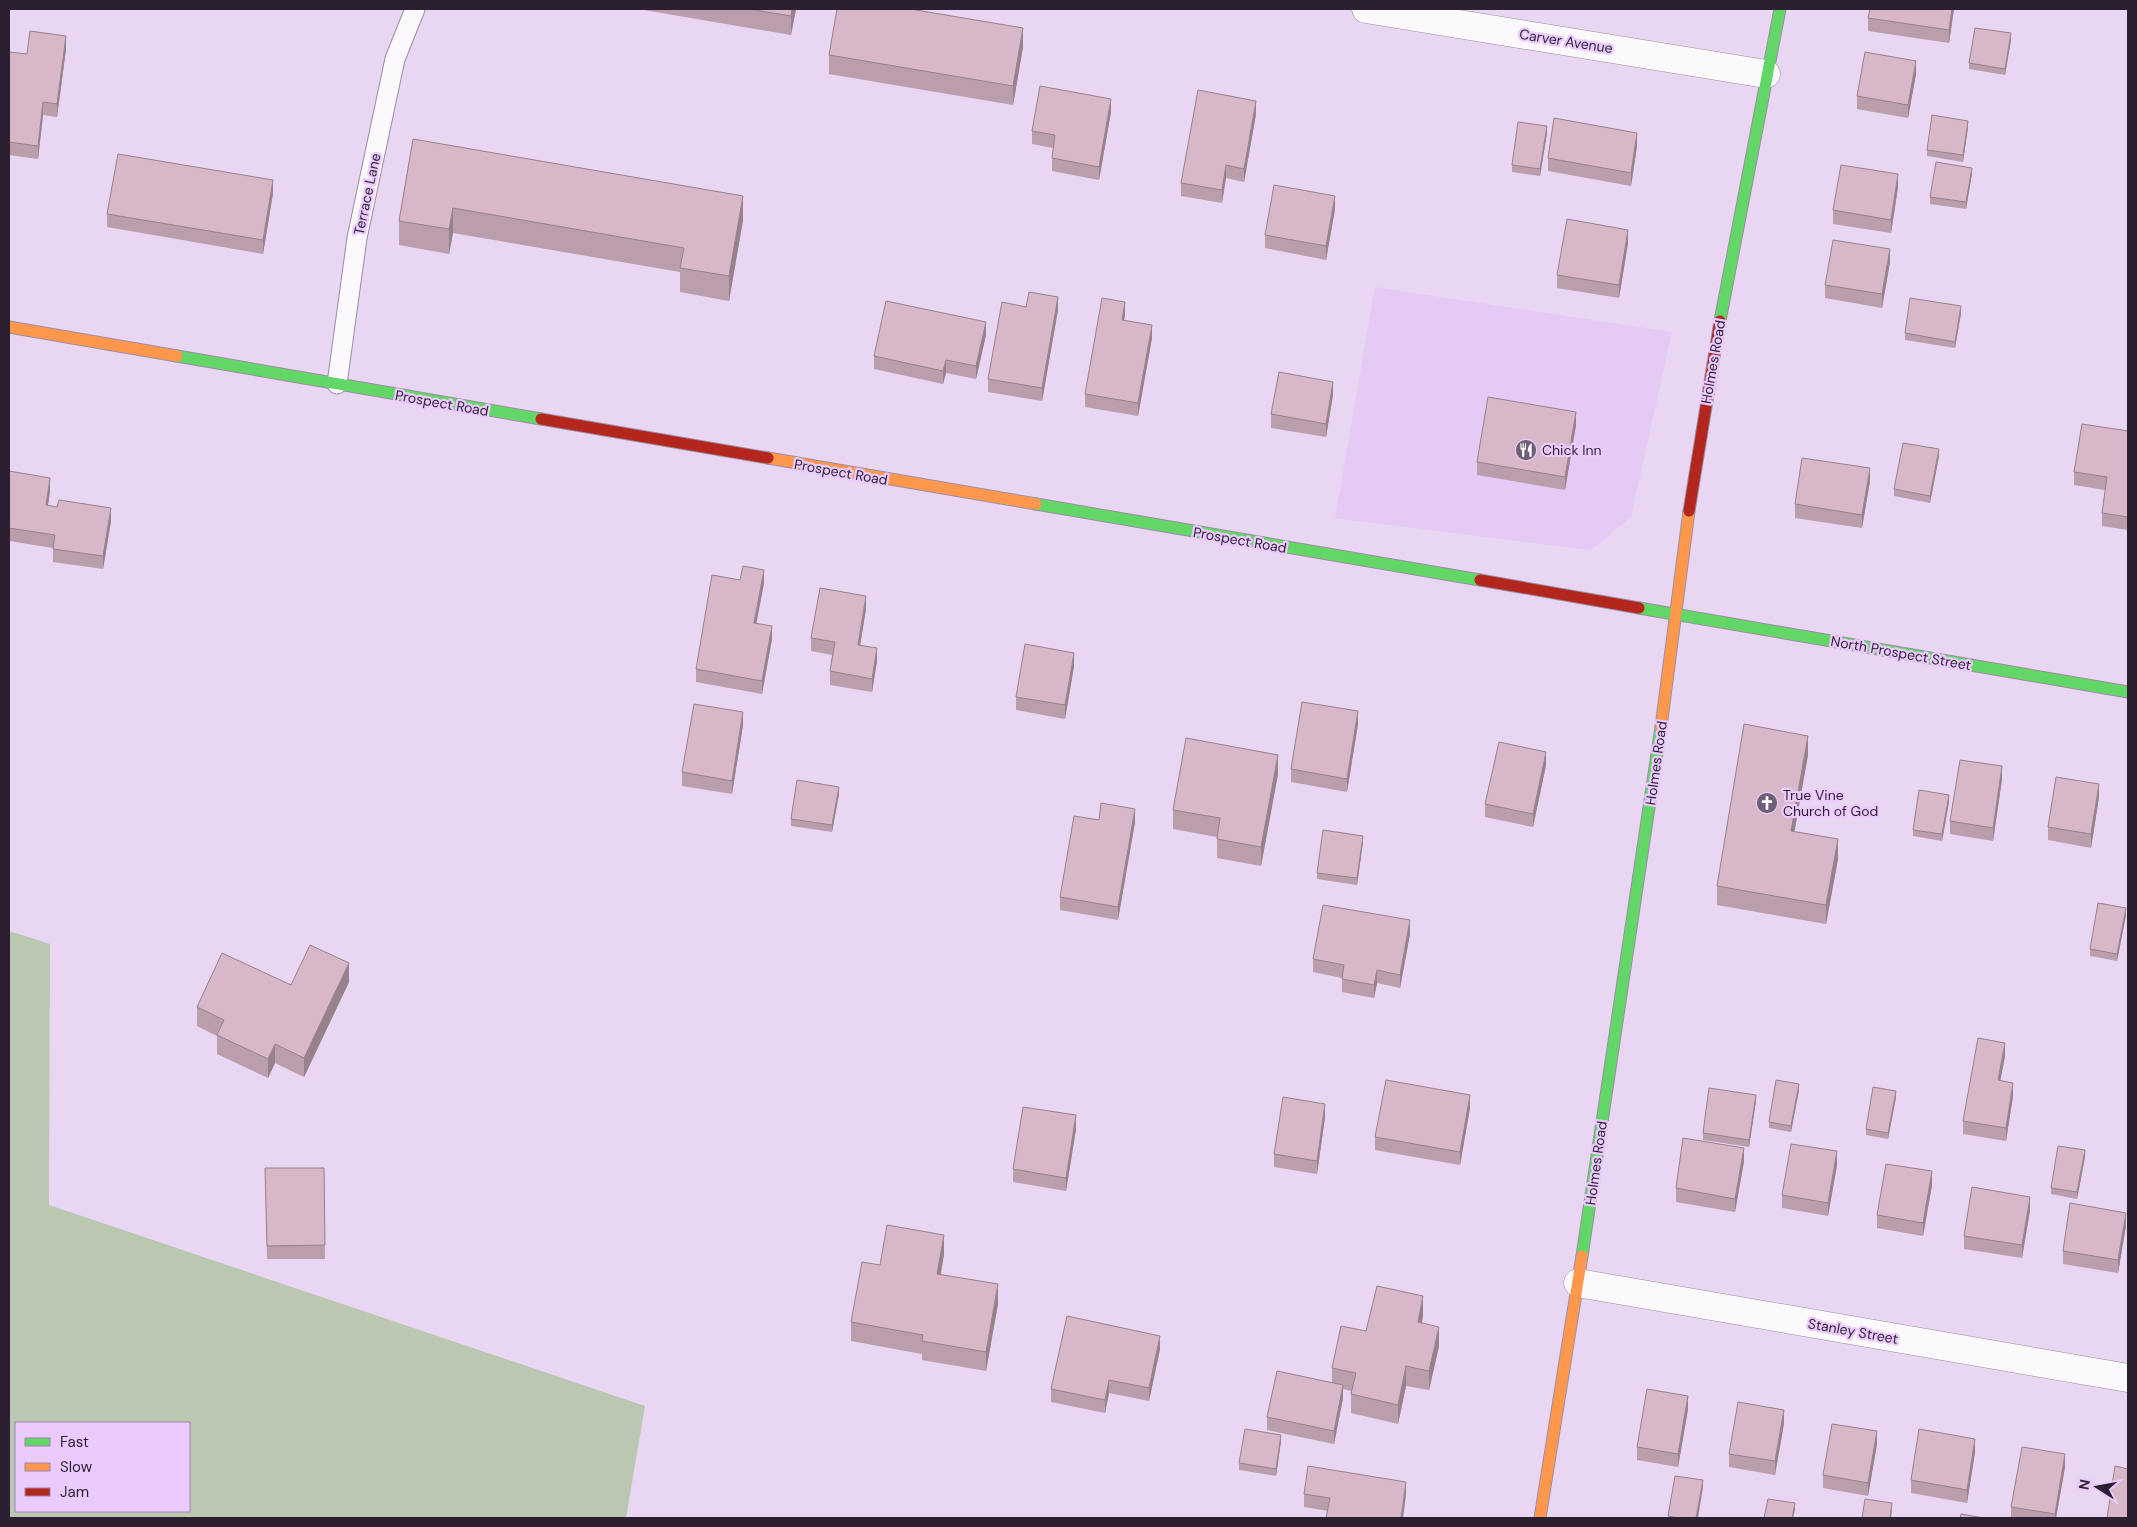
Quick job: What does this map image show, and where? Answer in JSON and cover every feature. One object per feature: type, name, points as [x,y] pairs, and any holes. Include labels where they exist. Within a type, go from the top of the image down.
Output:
[{"type":"main road","name":"Holmes Road","points":[[1540,1518],[1578,1283],[1667,687],[1674,614],[1711,370],[1766,74],[1780,9]]},
{"type":"main road","name":"Prospect Road","points":[[9,328],[1674,614]]},
{"type":"main road","name":"North Prospect Street","points":[[1674,614],[2128,692]]},
{"type":"street","name":"Carver Avenue","points":[[1366,9],[1766,74]]},
{"type":"street","name":"Stanley Street","points":[[1578,1283],[2128,1378]]},
{"type":"lane","name":"Terrace Lane","points":[[337,384],[357,238],[395,59],[416,9]]},
{"type":"shaded area","points":[[1375,287],[1672,332],[1631,517],[1591,550],[1335,518]]},
{"type":"green space","points":[[9,931],[50,944],[49,1205],[645,1406],[626,1518],[9,1518]]},
{"type":"building","points":[[749,9],[792,9],[791,16]]},
{"type":"building","points":[[837,9],[910,9],[1023,28],[1013,86],[829,55]]},
{"type":"building","points":[[1870,9],[1952,9],[1949,30],[1868,18]]},
{"type":"building","points":[[1975,28],[2011,33],[2005,69],[1969,63]]},
{"type":"building","points":[[30,31],[66,36],[57,104],[43,102],[38,146],[9,142],[9,52],[27,54]]},
{"type":"building","points":[[1865,52],[1916,61],[1908,105],[1857,96]]},
{"type":"building","points":[[1040,86],[1111,99],[1099,167],[1052,158],[1055,135],[1032,131]]},
{"type":"building","points":[[1198,90],[1256,101],[1244,169],[1226,165],[1222,190],[1181,183]]},
{"type":"building","points":[[1932,115],[1968,121],[1963,155],[1927,150]]},
{"type":"building","points":[[1554,118],[1637,133],[1631,173],[1548,158]]},
{"type":"building","points":[[1518,122],[1547,126],[1540,169],[1512,165]]},
{"type":"building","points":[[413,139],[743,196],[729,276],[680,268],[684,248],[453,208],[449,229],[399,221]]},
{"type":"building","points":[[118,154],[273,180],[263,240],[107,214]]},
{"type":"building","points":[[1936,162],[1972,168],[1966,202],[1930,197]]},
{"type":"building","points":[[1841,165],[1898,174],[1891,220],[1833,210]]},
{"type":"building","points":[[1274,185],[1335,196],[1326,246],[1265,235]]},
{"type":"building","points":[[1567,219],[1628,230],[1619,285],[1557,275]]},
{"type":"building","points":[[1833,240],[1890,249],[1882,294],[1825,285]]},
{"type":"building","points":[[1029,292],[1058,297],[1042,388],[988,379],[1002,302],[1026,307]]},
{"type":"building","points":[[1102,298],[1125,302],[1122,320],[1152,325],[1138,403],[1085,394]]},
{"type":"building","points":[[1910,298],[1961,306],[1955,342],[1905,333]]},
{"type":"building","points":[[886,301],[986,322],[976,366],[946,360],[943,371],[874,356]]},
{"type":"building","points":[[1279,372],[1333,382],[1326,424],[1271,414]]},
{"type":"building","name":"Chick Inn","points":[[1488,397],[1576,412],[1565,477],[1477,462]]},
{"type":"building","points":[[2082,424],[2128,431],[2128,517],[2102,513],[2107,477],[2074,472]]},
{"type":"building","points":[[1903,443],[1939,449],[1930,496],[1894,489]]},
{"type":"building","points":[[1802,458],[1870,468],[1862,515],[1795,504]]},
{"type":"building","points":[[9,471],[50,478],[46,505],[57,507],[59,500],[111,508],[103,556],[53,549],[55,535],[9,528]]},
{"type":"building","points":[[743,566],[764,570],[754,623],[772,626],[762,681],[696,669],[712,575],[740,580]]},
{"type":"building","points":[[820,588],[866,596],[858,645],[877,648],[872,679],[830,671],[835,642],[811,638]]},
{"type":"building","points":[[1025,644],[1074,653],[1065,705],[1016,697]]},
{"type":"building","points":[[1302,702],[1358,711],[1347,779],[1291,769]]},
{"type":"building","points":[[694,704],[743,712],[732,781],[682,772]]},
{"type":"building","name":"True Vine Church of God","points":[[1744,724],[1808,736],[1791,831],[1838,839],[1826,905],[1717,886]]},
{"type":"building","points":[[1186,738],[1278,755],[1261,847],[1217,839],[1220,818],[1173,810]]},
{"type":"building","points":[[1499,742],[1546,752],[1533,814],[1485,804]]},
{"type":"building","points":[[1960,760],[2002,766],[1993,828],[1950,821]]},
{"type":"building","points":[[2056,777],[2099,784],[2091,834],[2048,827]]},
{"type":"building","points":[[797,780],[839,787],[832,825],[791,819]]},
{"type":"building","points":[[1919,790],[1949,795],[1942,834],[1913,830]]},
{"type":"building","points":[[1101,803],[1135,809],[1118,907],[1060,897],[1074,816],[1099,820]]},
{"type":"building","points":[[1323,830],[1363,836],[1357,878],[1317,873]]},
{"type":"building","points":[[2098,903],[2126,908],[2117,954],[2090,949]]},
{"type":"building","points":[[1323,905],[1410,920],[1400,975],[1377,970],[1374,985],[1342,979],[1344,965],[1313,959]]},
{"type":"building","points":[[310,945],[349,963],[304,1058],[275,1044],[268,1059],[217,1035],[224,1020],[197,1007],[222,953],[291,985]]},
{"type":"building","points":[[1978,1038],[2005,1043],[1998,1080],[2013,1083],[2006,1128],[1963,1121]]},
{"type":"building","points":[[1386,1080],[1470,1095],[1460,1152],[1375,1137]]},
{"type":"building","points":[[1776,1080],[1799,1084],[1791,1126],[1769,1122]]},
{"type":"building","points":[[1873,1087],[1896,1091],[1888,1133],[1866,1129]]},
{"type":"building","points":[[1709,1088],[1756,1095],[1749,1140],[1703,1133]]},
{"type":"building","points":[[1283,1097],[1325,1104],[1317,1161],[1274,1154]]},
{"type":"building","points":[[1023,1107],[1076,1115],[1066,1178],[1013,1169]]},
{"type":"building","points":[[1683,1138],[1744,1148],[1735,1199],[1676,1188]]},
{"type":"building","points":[[1791,1144],[1837,1151],[1828,1203],[1782,1195]]},
{"type":"building","points":[[2058,1146],[2085,1150],[2077,1192],[2051,1188]]},
{"type":"building","points":[[1886,1164],[1932,1171],[1923,1223],[1877,1215]]},
{"type":"building","points":[[265,1168],[324,1168],[325,1245],[267,1246]]},
{"type":"building","points":[[1972,1187],[2030,1197],[2022,1245],[1964,1236]]},
{"type":"building","points":[[2070,1203],[2126,1213],[2118,1260],[2063,1251]]},
{"type":"building","points":[[887,1225],[944,1235],[937,1274],[998,1284],[986,1352],[922,1341],[923,1335],[851,1322],[862,1262],[880,1265]]},
{"type":"building","points":[[1377,1286],[1423,1296],[1418,1322],[1439,1327],[1429,1371],[1406,1366],[1398,1405],[1351,1394],[1356,1373],[1332,1368],[1341,1326],[1366,1331]]},
{"type":"building","points":[[1067,1316],[1160,1336],[1149,1388],[1109,1380],[1105,1400],[1051,1389]]},
{"type":"building","points":[[1277,1371],[1343,1385],[1334,1431],[1267,1417]]},
{"type":"building","points":[[1647,1389],[1688,1396],[1678,1454],[1637,1447]]},
{"type":"building","points":[[1738,1402],[1784,1410],[1775,1461],[1729,1454]]},
{"type":"building","points":[[1832,1424],[1877,1431],[1868,1483],[1823,1475]]},
{"type":"building","points":[[1245,1429],[1281,1435],[1276,1469],[1239,1463]]},
{"type":"building","points":[[1919,1429],[1975,1439],[1967,1490],[1911,1480]]},
{"type":"building","points":[[2022,1447],[2065,1454],[2055,1514],[2011,1507]]},
{"type":"building","points":[[1308,1466],[1406,1482],[1401,1518],[1326,1518],[1330,1498],[1304,1494]]},
{"type":"building","points":[[2115,1466],[2128,1469],[2128,1518],[2107,1518]]},
{"type":"building","points":[[1675,1476],[1703,1480],[1696,1518],[1668,1516]]},
{"type":"building","points":[[1768,1499],[1795,1503],[1792,1518],[1764,1518]]},
{"type":"building","points":[[1865,1499],[1892,1503],[1890,1518],[1862,1518]]},
{"type":"building","points":[[1961,1514],[1984,1518],[1960,1518]]},
{"type":"traffic: fast","points":[[1720,321],[1780,9]]},
{"type":"traffic: fast","points":[[177,356],[541,419]]},
{"type":"traffic: fast","points":[[1036,504],[1480,580]]},
{"type":"traffic: fast","points":[[1639,608],[2128,692]]},
{"type":"traffic: fast","points":[[1582,1256],[1661,727]]},
{"type":"traffic: slow","points":[[9,327],[177,356]]},
{"type":"traffic: slow","points":[[768,458],[1036,504]]},
{"type":"traffic: slow","points":[[1661,727],[1689,511]]},
{"type":"traffic: slow","points":[[1540,1518],[1582,1256]]},
{"type":"traffic: jam","points":[[1689,511],[1720,321]]},
{"type":"traffic: jam","points":[[541,419],[768,458]]},
{"type":"traffic: jam","points":[[1480,580],[1639,608]]},
{"type":"place","name":"Chick Inn","points":[[1526,450]]},
{"type":"place","name":"True Vine Church of God","points":[[1767,803]]}]
